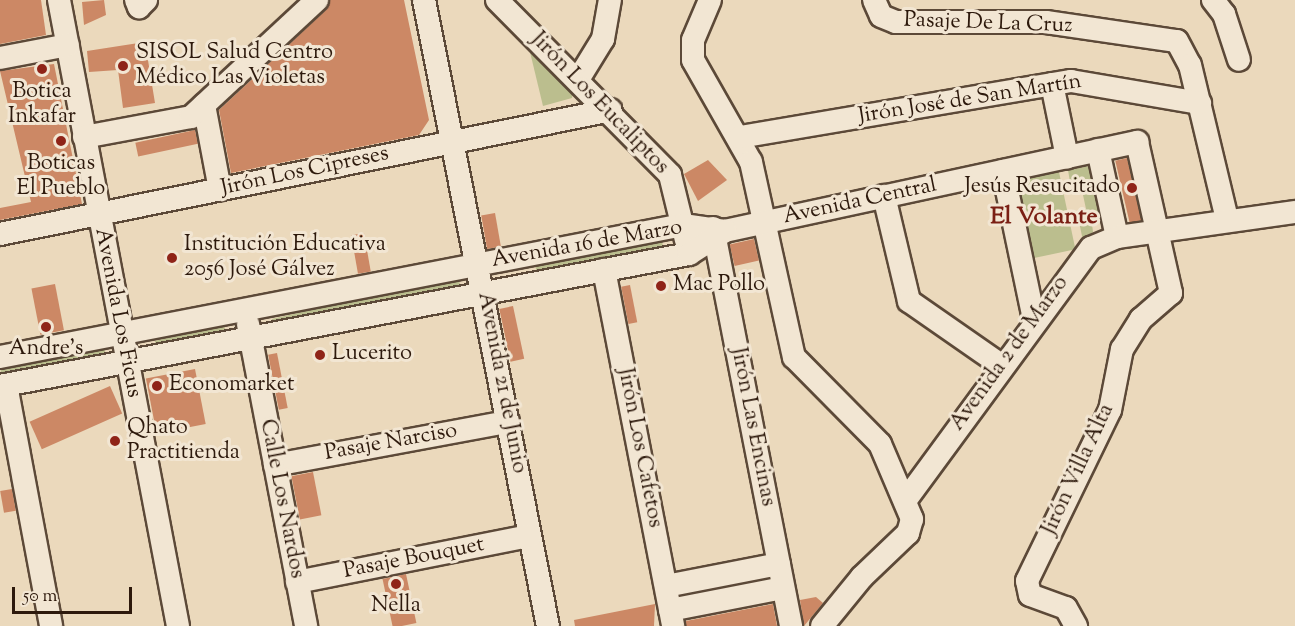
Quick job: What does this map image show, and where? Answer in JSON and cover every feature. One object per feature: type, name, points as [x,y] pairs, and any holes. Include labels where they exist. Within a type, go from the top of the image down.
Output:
[{"type":"street","name":"Avenida Los Ficus","points":[[59,0],[178,626]]},
{"type":"street","points":[[84,137],[191,117],[317,0]]},
{"type":"street","name":"Avenida 21 de Junio","points":[[424,0],[548,626]]},
{"type":"street","name":"Jirón Los Eucaliptos","points":[[497,0],[611,110],[675,182],[689,254]]},
{"type":"street","points":[[579,78],[603,39],[610,0]]},
{"type":"street","points":[[710,0],[693,40],[693,60],[740,137],[765,222],[796,362],[880,444],[912,519],[908,533],[862,577],[822,626]]},
{"type":"street","name":"Pasaje De La Cruz","points":[[874,0],[881,16],[896,22],[1046,22],[1177,41],[1200,103],[1227,219]]},
{"type":"street","points":[[1213,0],[1224,14],[1239,60]]},
{"type":"street","points":[[0,58],[68,45]]},
{"type":"street","name":"Jirón José de San Martín","points":[[740,137],[1052,84],[1088,81],[1200,103]]},
{"type":"street","points":[[1052,84],[1067,157]]},
{"type":"street","points":[[204,105],[220,190]]},
{"type":"street","name":"Jirón Los Cipreses","points":[[0,234],[611,110]]},
{"type":"street","name":"Avenida Central","points":[[718,232],[1135,142],[1142,146],[1160,230]]},
{"type":"street","points":[[1098,150],[1117,237]]},
{"type":"street","points":[[1003,171],[1034,320]]},
{"type":"street","points":[[884,196],[909,301],[1001,365]]},
{"type":"street","name":"Avenida 2 de Marzo","points":[[905,501],[1001,365],[1083,255],[1117,237],[1227,219],[1295,212]]},
{"type":"street","name":"Avenida 16 de Marzo","points":[[0,357],[683,225],[718,232]]},
{"type":"street","name":"Jirón Villa Alta","points":[[1076,626],[1066,608],[1030,595],[1027,582],[1110,410],[1122,349],[1141,319],[1171,293],[1160,230]]},
{"type":"street","name":"Avenida 16 de Marzo","points":[[3,386],[689,254],[718,232]]},
{"type":"street","name":"Jirón Las Encinas","points":[[718,232],[791,626]]},
{"type":"street","name":"Jirón Los Cafetos","points":[[604,270],[672,618]]},
{"type":"street","name":"Calle Los Nardos","points":[[245,309],[306,626]]},
{"type":"street","points":[[3,386],[51,626]]},
{"type":"street","name":"Pasaje Narciso","points":[[275,465],[508,422]]},
{"type":"street","name":"Pasaje Bouquet","points":[[297,582],[530,536]]},
{"type":"street","points":[[666,586],[779,564]]},
{"type":"street","points":[[672,618],[783,588]]},
{"type":"green space","points":[[530,52],[573,93],[572,98],[543,106]]},
{"type":"green space","points":[[1090,166],[1100,214],[1091,216],[1093,232],[1083,241],[1077,212],[1086,209],[1080,181],[1070,182],[1068,170]]},
{"type":"green space","name":"El Volante","points":[[1059,172],[1075,249],[1030,259],[1014,182]]},
{"type":"green space","points":[[661,236],[664,252],[537,276],[534,261]]},
{"type":"green space","points":[[458,276],[461,289],[275,332],[272,319]]},
{"type":"green space","points":[[224,325],[226,334],[157,350],[155,341]]},
{"type":"green space","points":[[104,346],[106,357],[2,375],[0,364]]},
{"type":"building","points":[[0,0],[41,0],[46,35],[0,44]]},
{"type":"building","points":[[104,0],[106,15],[84,25],[82,2]]},
{"type":"building","points":[[330,0],[404,0],[429,120],[419,135],[231,173],[219,110],[326,10]]},
{"type":"building","points":[[145,42],[155,103],[123,108],[118,70],[89,72],[87,51]]},
{"type":"building","points":[[54,64],[82,204],[0,220],[0,208],[31,202],[0,71]]},
{"type":"building","points":[[195,130],[198,144],[138,156],[135,143]]},
{"type":"building","points":[[1127,158],[1141,220],[1130,223],[1115,161]]},
{"type":"building","points":[[708,160],[727,180],[698,201],[684,174]]},
{"type":"building","points":[[495,213],[501,246],[487,249],[481,215]]},
{"type":"building","points":[[364,233],[371,271],[358,274],[351,235]]},
{"type":"building","points":[[754,239],[759,260],[735,266],[730,245]]},
{"type":"building","points":[[55,284],[64,330],[40,335],[31,289]]},
{"type":"building","points":[[630,285],[637,322],[628,324],[621,287]]},
{"type":"building","points":[[513,306],[524,359],[511,362],[499,309]]},
{"type":"building","points":[[277,353],[288,408],[279,410],[268,355]]},
{"type":"building","points":[[195,369],[206,424],[157,434],[146,379]]},
{"type":"building","points":[[110,386],[122,413],[42,449],[30,422]]},
{"type":"building","points":[[313,472],[321,515],[300,519],[291,476]]},
{"type":"building","points":[[12,489],[16,511],[4,513],[0,491]]},
{"type":"building","points":[[406,574],[416,623],[393,626],[383,579]]},
{"type":"building","points":[[816,597],[823,603],[804,626],[800,600]]},
{"type":"building","points":[[655,604],[654,626],[575,626],[574,620]]},
{"type":"building","points":[[773,604],[777,626],[686,626],[686,621]]},
{"type":"place","name":"SISOL Salud Centro Médico Las Violetas","points":[[123,66]]},
{"type":"place","name":"Botica Inkafar","points":[[42,69]]},
{"type":"place","name":"Boticas El Pueblo","points":[[61,141]]},
{"type":"place","name":"Jesús Resucitado","points":[[1132,188]]},
{"type":"place","name":"Institución Educativa 2056 José Gálvez","points":[[172,258]]},
{"type":"place","name":"Mac Pollo","points":[[661,286]]},
{"type":"place","name":"Andre's","points":[[46,327]]},
{"type":"place","name":"Lucerito","points":[[320,355]]},
{"type":"place","name":"Economarket","points":[[157,386]]},
{"type":"place","name":"Qhato Practitienda","points":[[115,441]]},
{"type":"place","name":"Nella","points":[[396,584]]},
{"type":"district","name":"El Volante","points":[[1044,218]]}]
